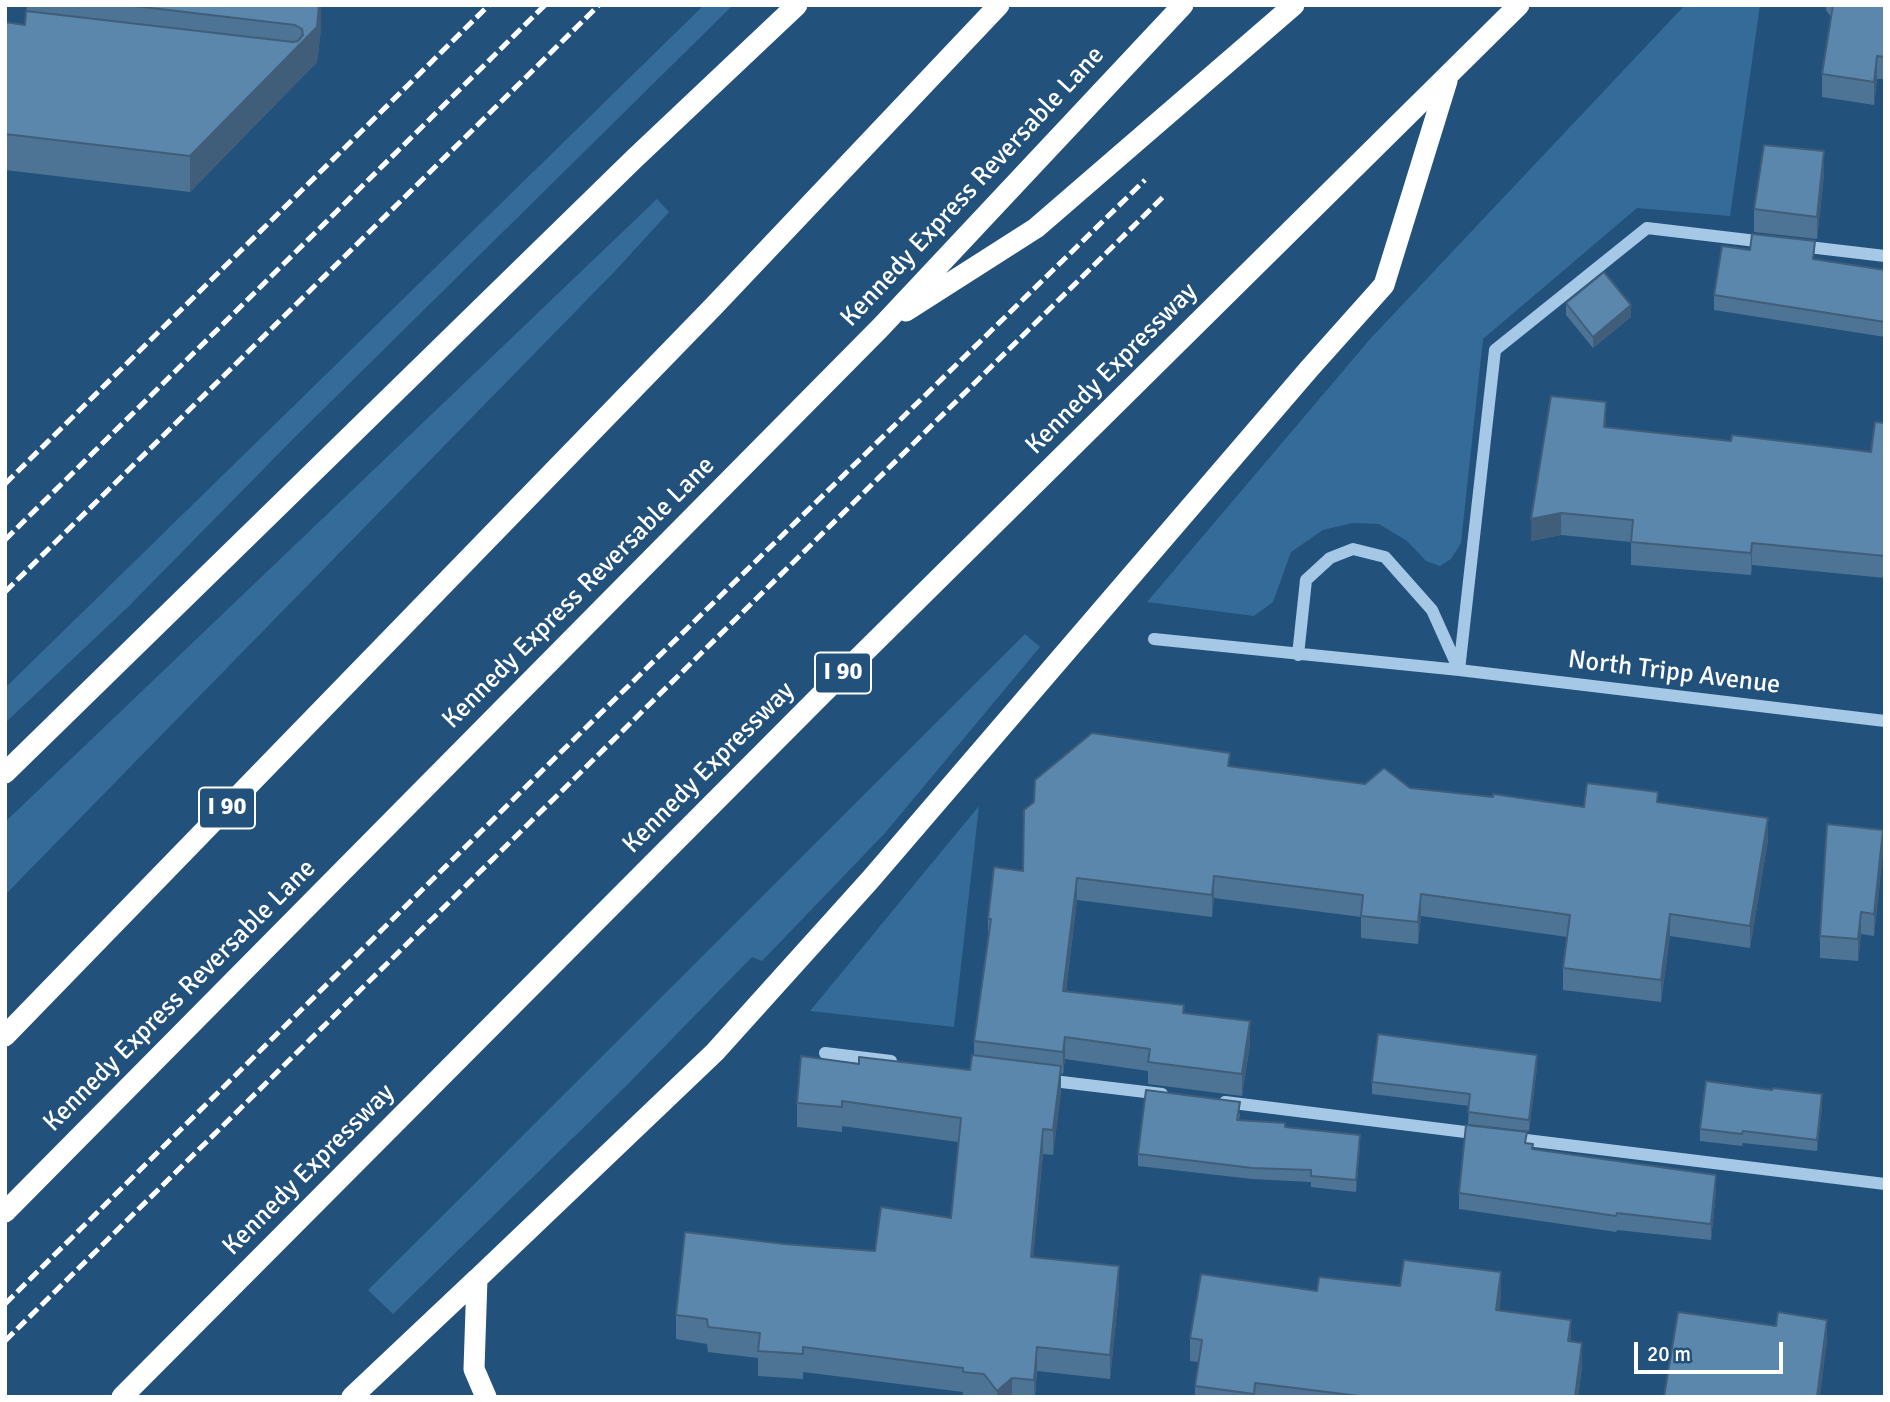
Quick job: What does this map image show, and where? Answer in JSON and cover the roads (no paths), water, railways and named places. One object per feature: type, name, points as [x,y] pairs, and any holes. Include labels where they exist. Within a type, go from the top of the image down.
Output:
[{"type":"highway","points":[[5,773],[635,158],[797,5]]},
{"type":"highway","name":"I 90","points":[[5,1036],[704,317],[999,5]]},
{"type":"highway","name":"Kennedy Express Reversable Lane","points":[[5,1212],[881,327],[1183,5]]},
{"type":"highway","points":[[881,327],[1037,228],[1294,5]]},
{"type":"highway","name":"Kennedy Expressway","points":[[122,1397],[820,696],[1519,5]]},
{"type":"highway","points":[[352,1397],[715,1052],[870,880],[1300,379],[1384,285],[1448,78]]},
{"type":"highway","points":[[477,1279],[474,1369],[486,1397]]},
{"type":"street","points":[[1459,670],[1495,350],[1647,228],[1885,256]]},
{"type":"street","points":[[1298,655],[1306,580],[1329,558],[1353,549],[1385,557],[1432,610],[1459,670]]},
{"type":"street","name":"North Tripp Avenue","points":[[1154,639],[1459,670],[1885,721]]},
{"type":"street","points":[[825,1053],[908,1063]]},
{"type":"street","points":[[1032,1078],[1171,1096]]},
{"type":"street","points":[[1212,1101],[1489,1135]]},
{"type":"street","points":[[1502,1137],[1885,1184]]},
{"type":"railway","points":[[5,484],[489,5]]},
{"type":"railway","points":[[5,540],[545,5]]},
{"type":"railway","points":[[5,592],[599,5]]},
{"type":"railway","points":[[5,1304],[558,755],[1145,180]]},
{"type":"railway","points":[[5,1341],[1163,197]]}]
